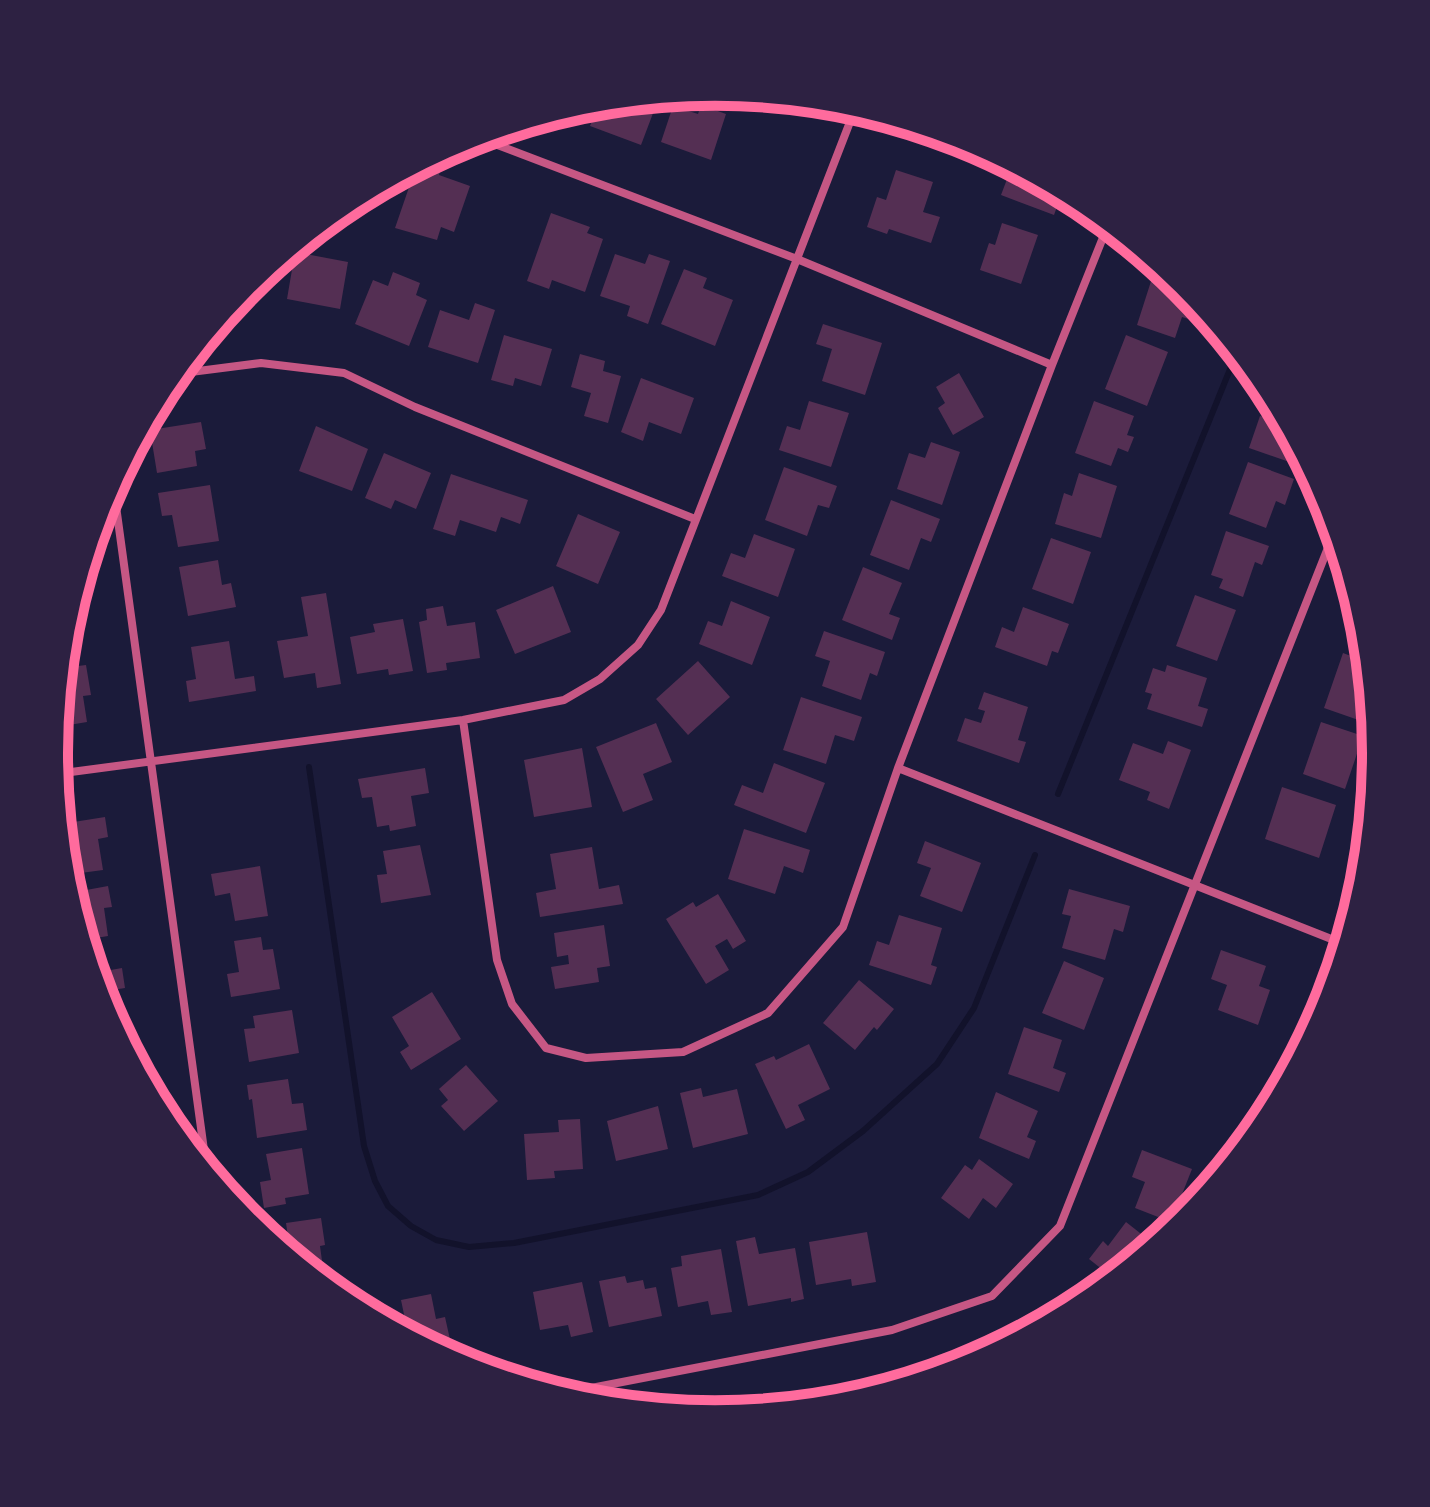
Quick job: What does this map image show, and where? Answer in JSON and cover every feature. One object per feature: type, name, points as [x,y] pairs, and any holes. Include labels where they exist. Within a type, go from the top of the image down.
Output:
[{"type":"street","points":[[68,772],[463,720],[564,700],[600,679],[638,645],[661,610],[850,121]]},
{"type":"street","points":[[497,145],[797,259],[1052,365]]},
{"type":"street","points":[[463,720],[497,960],[512,1004],[546,1048],[586,1058],[683,1052],[768,1013],[843,927],[898,768],[1104,236]]},
{"type":"street","points":[[193,372],[261,363],[344,373],[415,407],[695,519]]},
{"type":"street","points":[[116,508],[204,1149]]},
{"type":"street","points":[[590,1388],[892,1330],[992,1296],[1060,1226],[1328,547]]},
{"type":"street","points":[[898,768],[1334,940]]},
{"type":"building","points":[[705,106],[726,114],[711,160],[661,142],[672,108],[698,114],[700,107]]},
{"type":"building","points":[[654,110],[641,145],[590,126],[593,118]]},
{"type":"building","points":[[439,168],[439,175],[470,186],[454,232],[441,227],[437,240],[395,228],[410,183]]},
{"type":"building","points":[[896,170],[933,182],[923,212],[940,217],[931,243],[889,229],[887,234],[867,227],[877,197],[886,200]]},
{"type":"building","points":[[1008,177],[1057,205],[1054,215],[1001,195]]},
{"type":"building","points":[[551,213],[590,227],[587,233],[603,239],[585,292],[552,280],[549,289],[527,281]]},
{"type":"building","points":[[1002,223],[1038,235],[1021,284],[980,270],[989,243],[995,245]]},
{"type":"building","points":[[304,254],[348,262],[340,309],[287,299],[293,263]]},
{"type":"building","points":[[615,254],[645,264],[649,254],[670,261],[648,324],[627,316],[630,306],[600,296]]},
{"type":"building","points":[[684,269],[707,278],[703,288],[733,300],[715,346],[661,324]]},
{"type":"building","points":[[393,272],[420,283],[416,295],[427,300],[409,346],[355,324],[373,280],[388,286]]},
{"type":"building","points":[[1152,277],[1193,318],[1182,317],[1175,338],[1137,325]]},
{"type":"building","points":[[475,303],[495,310],[478,363],[428,347],[440,310],[469,320]]},
{"type":"building","points":[[823,324],[882,343],[865,395],[822,381],[832,349],[816,344]]},
{"type":"building","points":[[504,335],[552,349],[541,386],[515,378],[513,386],[491,380]]},
{"type":"building","points":[[1126,335],[1168,352],[1147,406],[1105,389]]},
{"type":"building","points":[[580,354],[605,361],[603,371],[621,376],[608,423],[584,416],[591,393],[571,387]]},
{"type":"building","points":[[959,373],[984,417],[953,435],[938,408],[945,403],[936,387]]},
{"type":"building","points":[[641,378],[694,398],[681,434],[649,422],[643,441],[621,432]]},
{"type":"building","points":[[809,401],[849,413],[831,467],[779,450],[787,426],[800,430]]},
{"type":"building","points":[[1094,401],[1134,416],[1127,435],[1134,437],[1128,452],[1118,448],[1111,466],[1075,453]]},
{"type":"building","points":[[1260,416],[1268,418],[1293,463],[1249,448]]},
{"type":"building","points":[[201,422],[206,449],[195,451],[197,466],[157,473],[151,437],[156,429]]},
{"type":"building","points":[[316,426],[368,449],[352,491],[299,471]]},
{"type":"building","points":[[931,442],[960,452],[942,505],[897,489],[909,453],[925,458]]},
{"type":"building","points":[[384,453],[431,473],[416,509],[395,500],[391,509],[365,498]]},
{"type":"building","points":[[1248,462],[1294,479],[1285,505],[1276,501],[1266,528],[1229,514]]},
{"type":"building","points":[[784,467],[837,486],[829,508],[818,505],[807,536],[765,520]]},
{"type":"building","points":[[1079,473],[1117,486],[1101,538],[1055,524],[1064,493],[1072,496]]},
{"type":"building","points":[[451,474],[528,500],[520,524],[501,517],[496,532],[460,520],[455,536],[433,529]]},
{"type":"building","points":[[210,485],[219,541],[178,547],[172,515],[162,516],[158,493]]},
{"type":"building","points":[[891,500],[940,519],[931,542],[921,538],[909,570],[870,555]]},
{"type":"building","points":[[578,514],[620,532],[598,584],[556,566]]},
{"type":"building","points":[[1226,531],[1269,546],[1262,565],[1255,562],[1243,597],[1219,588],[1223,579],[1211,575]]},
{"type":"building","points":[[754,534],[795,549],[778,597],[722,576],[731,553],[745,558]]},
{"type":"building","points":[[1051,538],[1091,552],[1073,604],[1032,589]]},
{"type":"building","points":[[218,560],[222,585],[231,583],[236,607],[188,616],[179,567]]},
{"type":"building","points":[[863,567],[902,583],[889,614],[900,618],[892,640],[842,620]]},
{"type":"building","points":[[553,586],[571,632],[515,654],[496,610]]},
{"type":"building","points":[[326,593],[341,684],[317,688],[315,673],[284,678],[277,641],[308,636],[301,597]]},
{"type":"building","points":[[1195,595],[1236,610],[1217,661],[1176,646]]},
{"type":"building","points":[[731,601],[770,617],[752,665],[699,644],[708,621],[722,626]]},
{"type":"building","points":[[443,606],[447,626],[475,622],[480,658],[446,663],[447,670],[427,673],[419,622],[427,620],[426,609]]},
{"type":"building","points":[[1023,607],[1069,624],[1058,653],[1052,651],[1047,666],[995,647],[1002,627],[1014,632]]},
{"type":"building","points":[[403,619],[413,671],[389,675],[388,669],[357,674],[350,637],[375,632],[373,624]]},
{"type":"building","points":[[824,631],[885,652],[877,676],[870,673],[861,700],[822,686],[830,661],[815,656]]},
{"type":"building","points":[[229,641],[235,679],[254,676],[256,691],[189,702],[186,681],[196,679],[191,647]]},
{"type":"building","points":[[1343,653],[1354,657],[1361,721],[1324,708]]},
{"type":"building","points":[[698,661],[730,697],[688,735],[656,699]]},
{"type":"building","points":[[86,665],[91,695],[83,696],[87,722],[69,725],[69,711],[74,666]]},
{"type":"building","points":[[1167,665],[1207,678],[1198,706],[1208,709],[1202,727],[1147,709],[1152,694],[1145,692],[1153,668],[1165,672]]},
{"type":"building","points":[[984,692],[1028,707],[1018,740],[1026,742],[1019,763],[957,741],[965,718],[981,723],[985,711],[978,709]]},
{"type":"building","points":[[801,697],[862,717],[854,741],[835,735],[826,764],[783,750]]},
{"type":"building","points":[[1321,722],[1362,736],[1345,789],[1303,774]]},
{"type":"building","points":[[656,723],[672,762],[643,774],[653,800],[623,812],[596,747]]},
{"type":"building","points":[[1168,741],[1191,750],[1169,809],[1147,800],[1150,792],[1119,780],[1133,743],[1163,754]]},
{"type":"building","points":[[582,748],[592,807],[534,817],[524,760]]},
{"type":"building","points":[[774,763],[825,783],[806,833],[734,805],[742,785],[763,793]]},
{"type":"building","points":[[425,768],[429,793],[411,796],[416,826],[390,831],[389,825],[377,827],[372,797],[362,798],[358,779]]},
{"type":"building","points":[[1282,787],[1336,805],[1319,858],[1265,839]]},
{"type":"building","points":[[105,817],[108,837],[98,839],[103,870],[79,873],[72,822]]},
{"type":"building","points":[[744,829],[810,850],[803,873],[784,866],[775,894],[728,879]]},
{"type":"building","points":[[925,841],[981,863],[962,912],[920,896],[931,868],[917,863]]},
{"type":"building","points":[[420,845],[431,895],[381,903],[377,875],[387,874],[383,851]]},
{"type":"building","points":[[592,847],[599,889],[619,885],[623,904],[540,917],[536,893],[556,889],[550,854]]},
{"type":"building","points":[[260,866],[268,916],[235,921],[230,893],[215,896],[211,874]]},
{"type":"building","points":[[108,886],[112,907],[104,908],[108,936],[95,938],[83,891]]},
{"type":"building","points":[[1069,889],[1130,906],[1123,932],[1114,929],[1105,960],[1062,948],[1071,916],[1062,914]]},
{"type":"building","points":[[718,894],[746,941],[733,949],[727,939],[715,946],[729,970],[706,984],[666,919],[693,902],[696,907]]},
{"type":"building","points":[[899,915],[942,928],[931,965],[937,967],[931,985],[869,965],[877,941],[889,945]]},
{"type":"building","points":[[604,925],[610,966],[597,968],[599,982],[555,989],[551,967],[569,964],[568,955],[557,957],[554,933]]},
{"type":"building","points":[[261,937],[263,950],[273,949],[280,989],[231,997],[227,974],[239,972],[234,941]]},
{"type":"building","points":[[1221,950],[1266,966],[1259,986],[1270,990],[1258,1025],[1218,1010],[1227,985],[1211,979]]},
{"type":"building","points":[[1064,961],[1104,978],[1084,1030],[1042,1013]]},
{"type":"building","points":[[122,968],[125,988],[113,990],[106,971]]},
{"type":"building","points":[[859,980],[894,1009],[855,1050],[823,1023]]},
{"type":"building","points":[[432,992],[461,1039],[411,1070],[400,1052],[409,1046],[392,1017]]},
{"type":"building","points":[[292,1010],[299,1053],[249,1062],[244,1029],[255,1028],[253,1016]]},
{"type":"building","points":[[1024,1027],[1062,1040],[1053,1068],[1066,1073],[1059,1092],[1008,1074]]},
{"type":"building","points":[[809,1044],[830,1089],[798,1105],[805,1120],[786,1129],[755,1064],[774,1056],[776,1060]]},
{"type":"building","points":[[466,1065],[498,1101],[464,1131],[441,1106],[448,1100],[439,1089]]},
{"type":"building","points":[[288,1079],[292,1104],[303,1103],[307,1130],[257,1138],[247,1085]]},
{"type":"building","points":[[701,1088],[703,1097],[737,1089],[748,1134],[693,1148],[680,1093]]},
{"type":"building","points":[[996,1092],[1038,1111],[1027,1137],[1036,1141],[1029,1159],[979,1138]]},
{"type":"building","points":[[658,1106],[668,1149],[616,1161],[607,1121]]},
{"type":"building","points":[[580,1119],[583,1169],[554,1171],[555,1178],[527,1180],[524,1134],[559,1132],[558,1120]]},
{"type":"building","points":[[302,1148],[309,1194],[285,1198],[286,1204],[264,1208],[260,1182],[271,1180],[266,1154]]},
{"type":"building","points":[[1142,1150],[1192,1169],[1178,1205],[1164,1219],[1135,1208],[1145,1182],[1132,1177]]},
{"type":"building","points":[[979,1159],[1013,1184],[996,1208],[983,1198],[969,1219],[941,1198],[965,1165],[972,1170]]},
{"type":"building","points":[[321,1218],[325,1245],[320,1246],[323,1268],[289,1240],[286,1223]]},
{"type":"building","points":[[1126,1222],[1145,1237],[1104,1271],[1089,1259],[1103,1241],[1108,1246]]},
{"type":"building","points":[[867,1232],[876,1282],[852,1286],[851,1279],[816,1285],[809,1242]]},
{"type":"building","points":[[755,1237],[759,1254],[795,1248],[804,1299],[791,1302],[791,1298],[748,1306],[736,1241]]},
{"type":"building","points":[[721,1249],[732,1312],[711,1315],[708,1301],[678,1307],[671,1268],[682,1266],[681,1256]]},
{"type":"building","points":[[625,1276],[627,1283],[643,1280],[645,1289],[656,1287],[662,1316],[609,1327],[599,1281]]},
{"type":"building","points":[[582,1282],[593,1332],[571,1337],[568,1325],[540,1330],[533,1292]]},
{"type":"building","points":[[431,1294],[436,1319],[445,1317],[451,1344],[406,1322],[401,1300]]},
{"type":"waterway","points":[[1058,794],[1232,365]]},
{"type":"waterway","points":[[309,767],[364,1146],[375,1181],[388,1206],[411,1226],[436,1240],[469,1247],[514,1243],[758,1195],[808,1172],[863,1131],[937,1064],[974,1008],[1035,855]]}]
